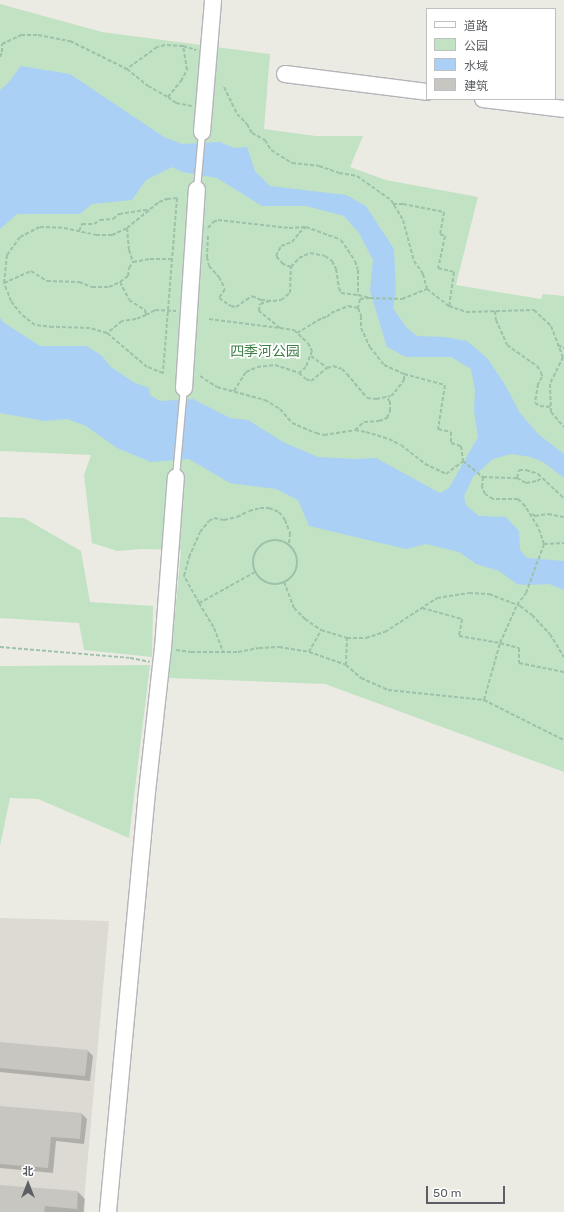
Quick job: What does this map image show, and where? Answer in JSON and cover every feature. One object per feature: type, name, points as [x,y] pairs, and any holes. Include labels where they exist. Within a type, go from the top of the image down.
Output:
[{"type":"street","points":[[202,132],[213,0]]},
{"type":"street","points":[[285,74],[426,92]]},
{"type":"street","points":[[491,100],[564,109]]},
{"type":"street","points":[[184,388],[197,189]]},
{"type":"street","points":[[108,1212],[146,801],[162,656],[176,476]]},
{"type":"lane","points":[[197,189],[202,132]]},
{"type":"lane","points":[[176,476],[184,388]]},
{"type":"path","points":[[0,57],[2,52],[2,44],[21,35],[38,35],[70,41],[127,69],[148,86],[176,103],[203,108]]},
{"type":"path","points":[[127,69],[157,47],[165,45],[183,46],[187,70],[175,90],[168,97]]},
{"type":"path","points":[[224,87],[236,114],[247,124],[252,133],[265,140],[271,150],[292,163],[319,166],[339,173],[357,176],[378,189],[393,204],[403,220],[414,261],[423,274],[427,289],[449,306],[466,312],[534,310],[552,326],[563,358],[550,384],[551,412],[564,427]]},
{"type":"path","points":[[177,198],[163,373],[147,367],[107,333],[90,328],[53,327],[35,324],[22,314],[11,300],[4,283],[7,255],[20,237],[40,226],[64,228],[96,235],[112,235],[127,228],[151,209],[159,202],[177,198]]},
{"type":"path","points":[[393,204],[403,204],[444,212],[440,234],[445,236],[438,268],[454,272],[449,306]]},
{"type":"path","points":[[79,231],[82,224],[94,224],[100,220],[113,219],[120,214],[151,209]]},
{"type":"path","points":[[273,301],[261,300],[252,296],[236,307],[231,306],[219,298],[225,290],[219,277],[209,266],[207,257],[209,241],[207,230],[213,222],[218,220],[289,228],[306,227],[341,240],[349,250],[358,270],[358,295],[360,299],[358,308],[361,316],[361,328],[370,348],[384,365],[404,374],[445,385],[438,429],[451,432],[451,443],[461,446],[464,461],[483,477],[517,478],[526,482],[537,481],[542,478]]},
{"type":"path","points":[[291,267],[278,260],[276,256],[279,249],[292,242],[298,233],[306,227]]},
{"type":"path","points":[[127,228],[129,250],[133,262]]},
{"type":"path","points":[[280,328],[259,311],[260,304],[281,300],[290,293],[291,267],[299,258],[310,253],[325,256],[332,261],[336,269],[339,288],[342,293],[370,298]]},
{"type":"path","points":[[4,283],[31,271],[47,281],[58,283],[68,281],[79,282],[92,287],[109,287],[128,276],[129,268],[133,262],[150,259],[172,259]]},
{"type":"path","points":[[120,282],[129,300],[145,310],[146,315]]},
{"type":"path","points":[[360,299],[402,299],[427,289]]},
{"type":"path","points":[[297,333],[322,318],[327,317],[331,313],[348,306],[358,308]]},
{"type":"path","points":[[107,333],[122,321],[136,319],[155,310],[189,312]]},
{"type":"path","points":[[495,311],[496,320],[506,345],[537,366],[541,372],[542,377],[538,384],[535,403],[540,406],[551,407]]},
{"type":"path","points":[[209,319],[294,330],[308,343],[312,351],[306,367],[299,373]]},
{"type":"path","points":[[557,344],[564,348]]},
{"type":"path","points":[[311,356],[327,368]]},
{"type":"path","points":[[234,391],[246,372],[257,367],[275,365],[299,373],[311,381],[327,368],[333,366],[342,369],[367,398],[376,399],[395,392],[404,380],[404,374]]},
{"type":"path","points":[[200,376],[217,388],[234,391],[265,400],[280,409],[292,422],[316,433],[324,435],[355,430],[389,439],[401,445],[425,464],[446,474],[464,461]]},
{"type":"path","points":[[355,430],[364,422],[379,421],[387,418],[390,411],[390,402],[386,396]]},
{"type":"path","points":[[517,478],[518,470],[526,470],[542,478],[564,498]]},
{"type":"path","points":[[483,477],[482,486],[485,494],[493,499],[518,499],[531,514],[538,527],[544,544],[526,593],[517,605],[500,643],[484,700]]},
{"type":"path","points":[[223,652],[214,628],[184,576],[195,543],[209,521],[214,518],[224,520],[237,517],[249,511],[269,508],[279,512],[285,520],[290,533],[289,544],[297,557],[297,565],[295,572],[284,582],[270,584],[263,581],[255,572],[252,563],[253,556],[261,544],[274,539],[289,544]]},
{"type":"path","points":[[531,514],[535,516],[548,514],[564,517]]},
{"type":"path","points":[[544,544],[564,543]]},
{"type":"path","points":[[199,604],[255,572]]},
{"type":"path","points":[[284,582],[294,608],[305,619],[321,630],[347,638],[366,638],[384,632],[437,598],[469,593],[489,594],[517,605],[541,625],[550,634],[564,657]]},
{"type":"path","points":[[422,608],[462,619],[458,636],[500,643],[519,648],[518,663],[564,672]]},
{"type":"path","points":[[309,652],[321,630]]},
{"type":"path","points":[[346,665],[347,638]]},
{"type":"path","points":[[0,647],[130,658],[191,652],[223,652],[280,647],[309,652],[346,665],[361,678],[388,690],[484,700],[564,740]]},
{"type":"shaded area","points":[[0,918],[109,921],[83,1212],[0,1212]]},
{"type":"green space","name":"四季河公园","points":[[0,4],[102,32],[270,54],[264,129],[316,136],[363,136],[350,167],[386,180],[478,197],[456,285],[541,299],[543,294],[564,296],[564,772],[325,684],[169,678],[181,550],[142,549],[117,551],[92,543],[84,475],[91,455],[0,451]]},
{"type":"green space","points":[[0,517],[24,518],[81,551],[90,602],[153,606],[152,657],[84,650],[79,623],[0,618]]},
{"type":"green space","points":[[150,665],[129,838],[38,799],[10,798],[0,846],[0,666]]},
{"type":"water","points":[[21,66],[70,74],[164,137],[182,144],[220,142],[234,148],[247,147],[255,171],[270,186],[346,195],[366,206],[394,249],[396,291],[393,308],[406,327],[417,336],[444,337],[467,341],[487,358],[504,383],[520,413],[538,434],[564,454],[564,478],[543,462],[531,457],[511,454],[493,459],[473,477],[464,496],[466,505],[479,516],[506,517],[519,531],[520,550],[527,558],[564,561],[564,590],[549,584],[517,584],[499,571],[476,564],[459,552],[426,544],[406,549],[309,526],[298,500],[276,489],[230,483],[189,459],[151,462],[117,448],[86,426],[67,419],[45,421],[0,413],[0,317],[3,322],[40,346],[86,346],[101,355],[111,367],[135,383],[149,388],[150,395],[160,401],[193,399],[230,418],[248,420],[283,442],[318,457],[356,459],[376,458],[440,493],[449,488],[478,437],[474,411],[475,390],[471,369],[451,357],[406,357],[387,347],[370,291],[373,260],[359,233],[344,216],[306,206],[262,206],[217,178],[182,172],[172,167],[146,180],[132,200],[92,204],[80,214],[17,214],[0,229],[0,90],[8,83]]},
{"type":"building","points":[[0,1042],[88,1050],[85,1076],[0,1068]]},
{"type":"building","points":[[0,1106],[82,1113],[80,1139],[51,1137],[48,1168],[0,1164]]},
{"type":"building","points":[[0,1185],[78,1191],[77,1209],[45,1206],[44,1212],[0,1212]]}]
